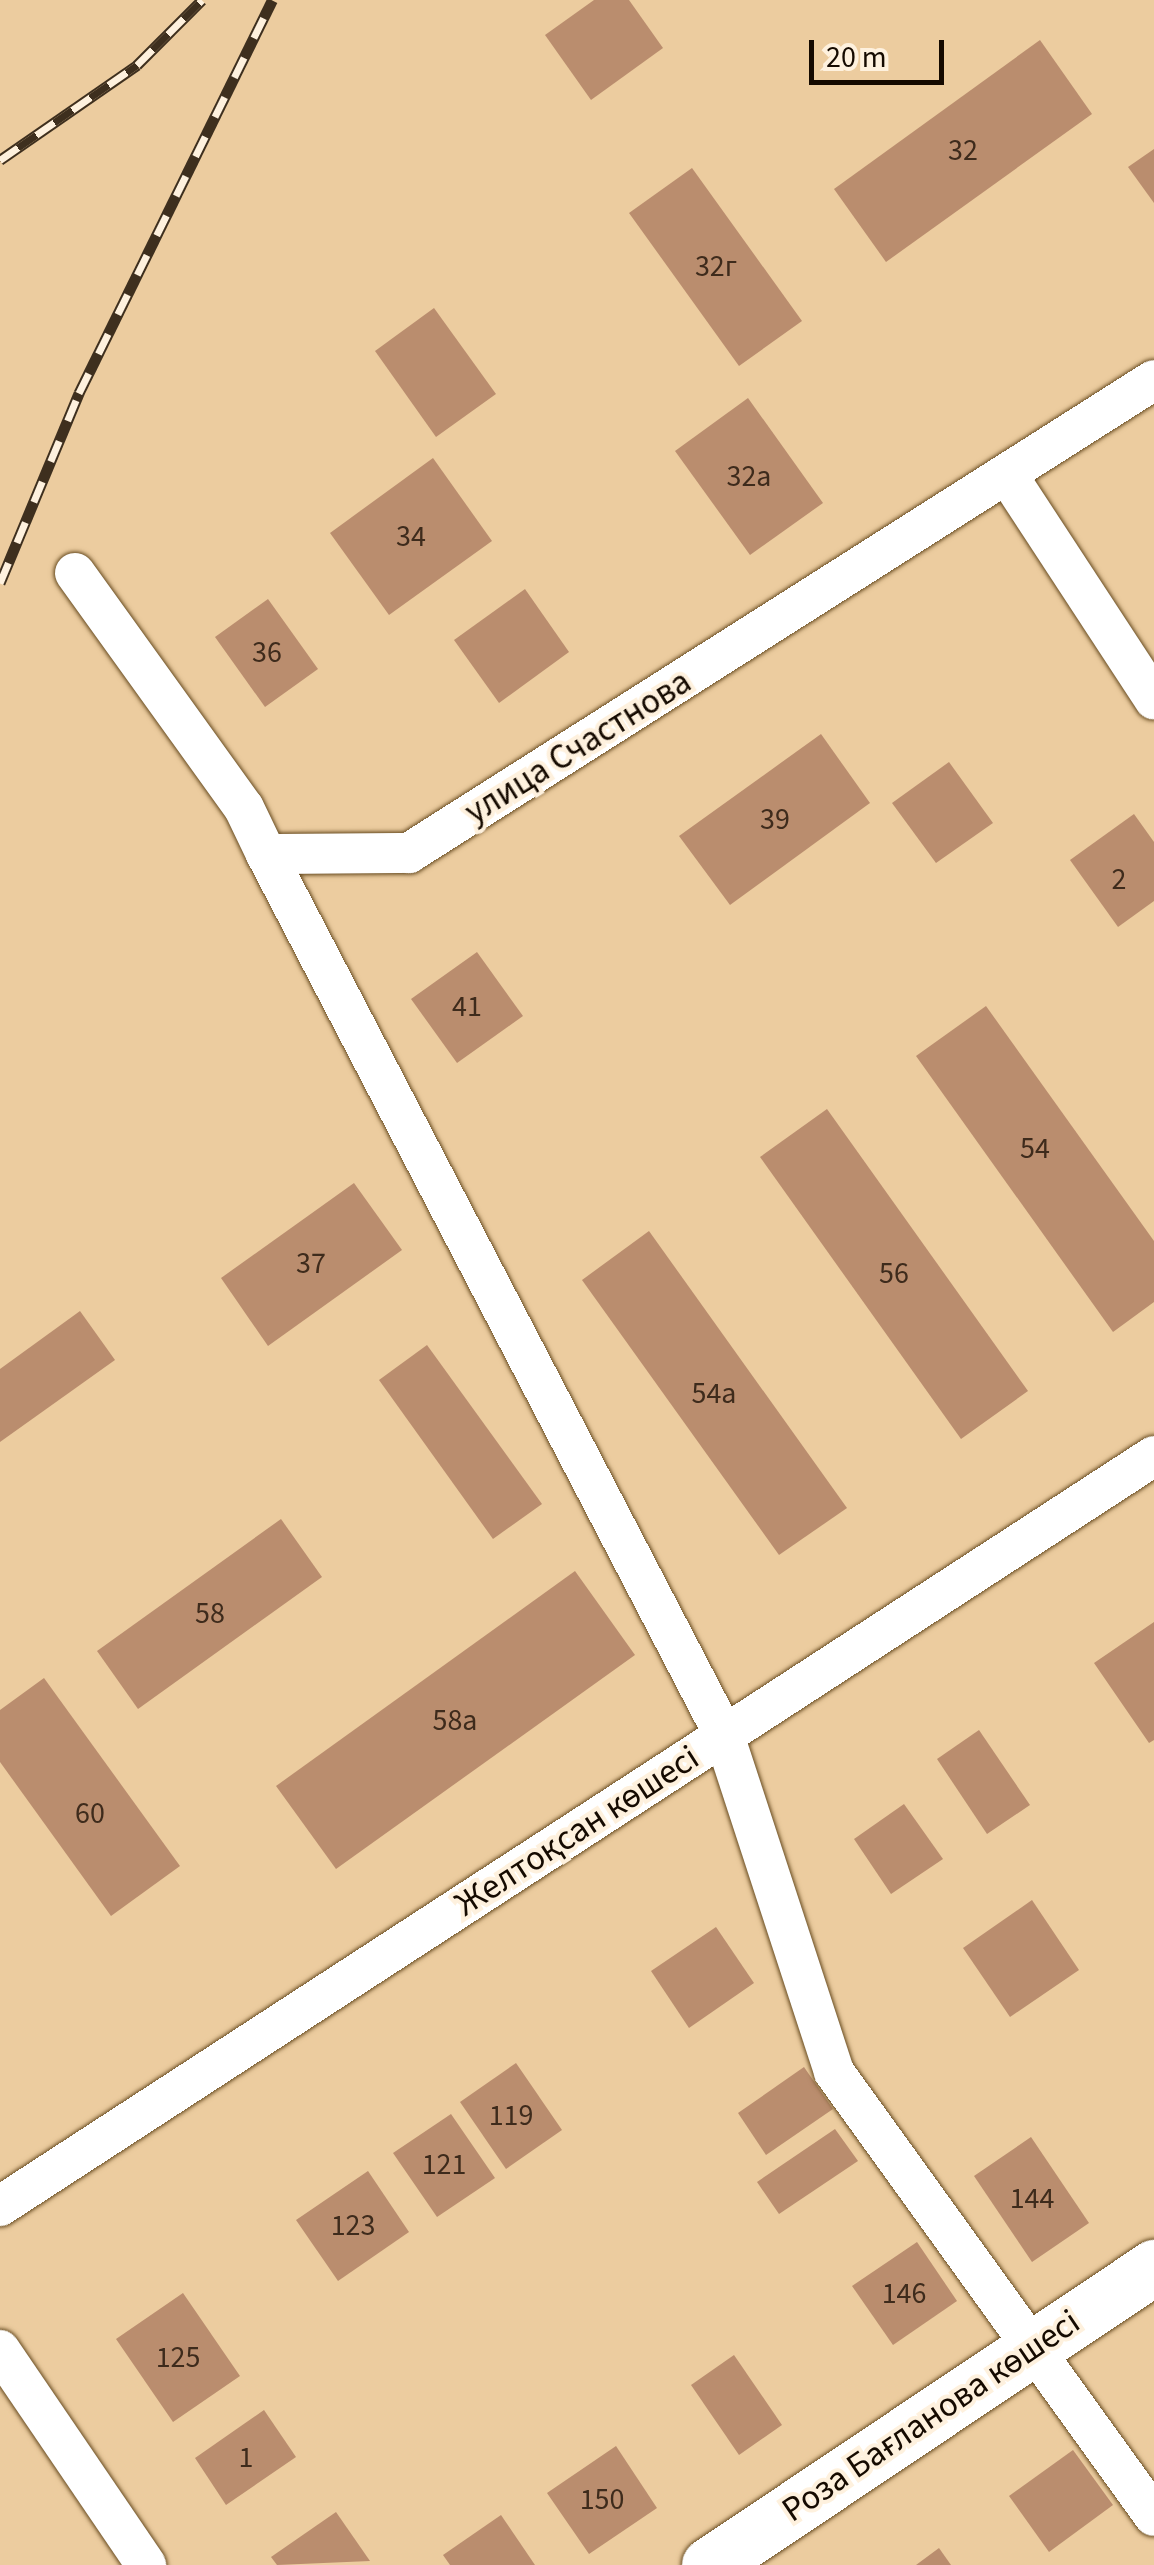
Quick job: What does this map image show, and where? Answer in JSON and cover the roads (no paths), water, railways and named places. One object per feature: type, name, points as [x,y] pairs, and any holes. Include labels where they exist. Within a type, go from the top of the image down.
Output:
[{"type":"street","name":"улица Счастнова","points":[[266,854],[409,854],[1154,380]]},
{"type":"street","points":[[1008,476],[1154,700]]},
{"type":"street","points":[[74,573],[244,808],[724,1736],[834,2072],[1038,2345],[1154,2516]]},
{"type":"street","name":"Желтоқсан көшесі","points":[[0,2206],[1154,1456]]},
{"type":"street","name":"Роза Бағланова көшесі","points":[[709,2565],[1154,2267]]},
{"type":"street","points":[[0,2350],[146,2565]]},
{"type":"railway","points":[[0,160],[137,65],[202,0]]},
{"type":"railway","points":[[0,583],[79,393],[272,0]]}]
